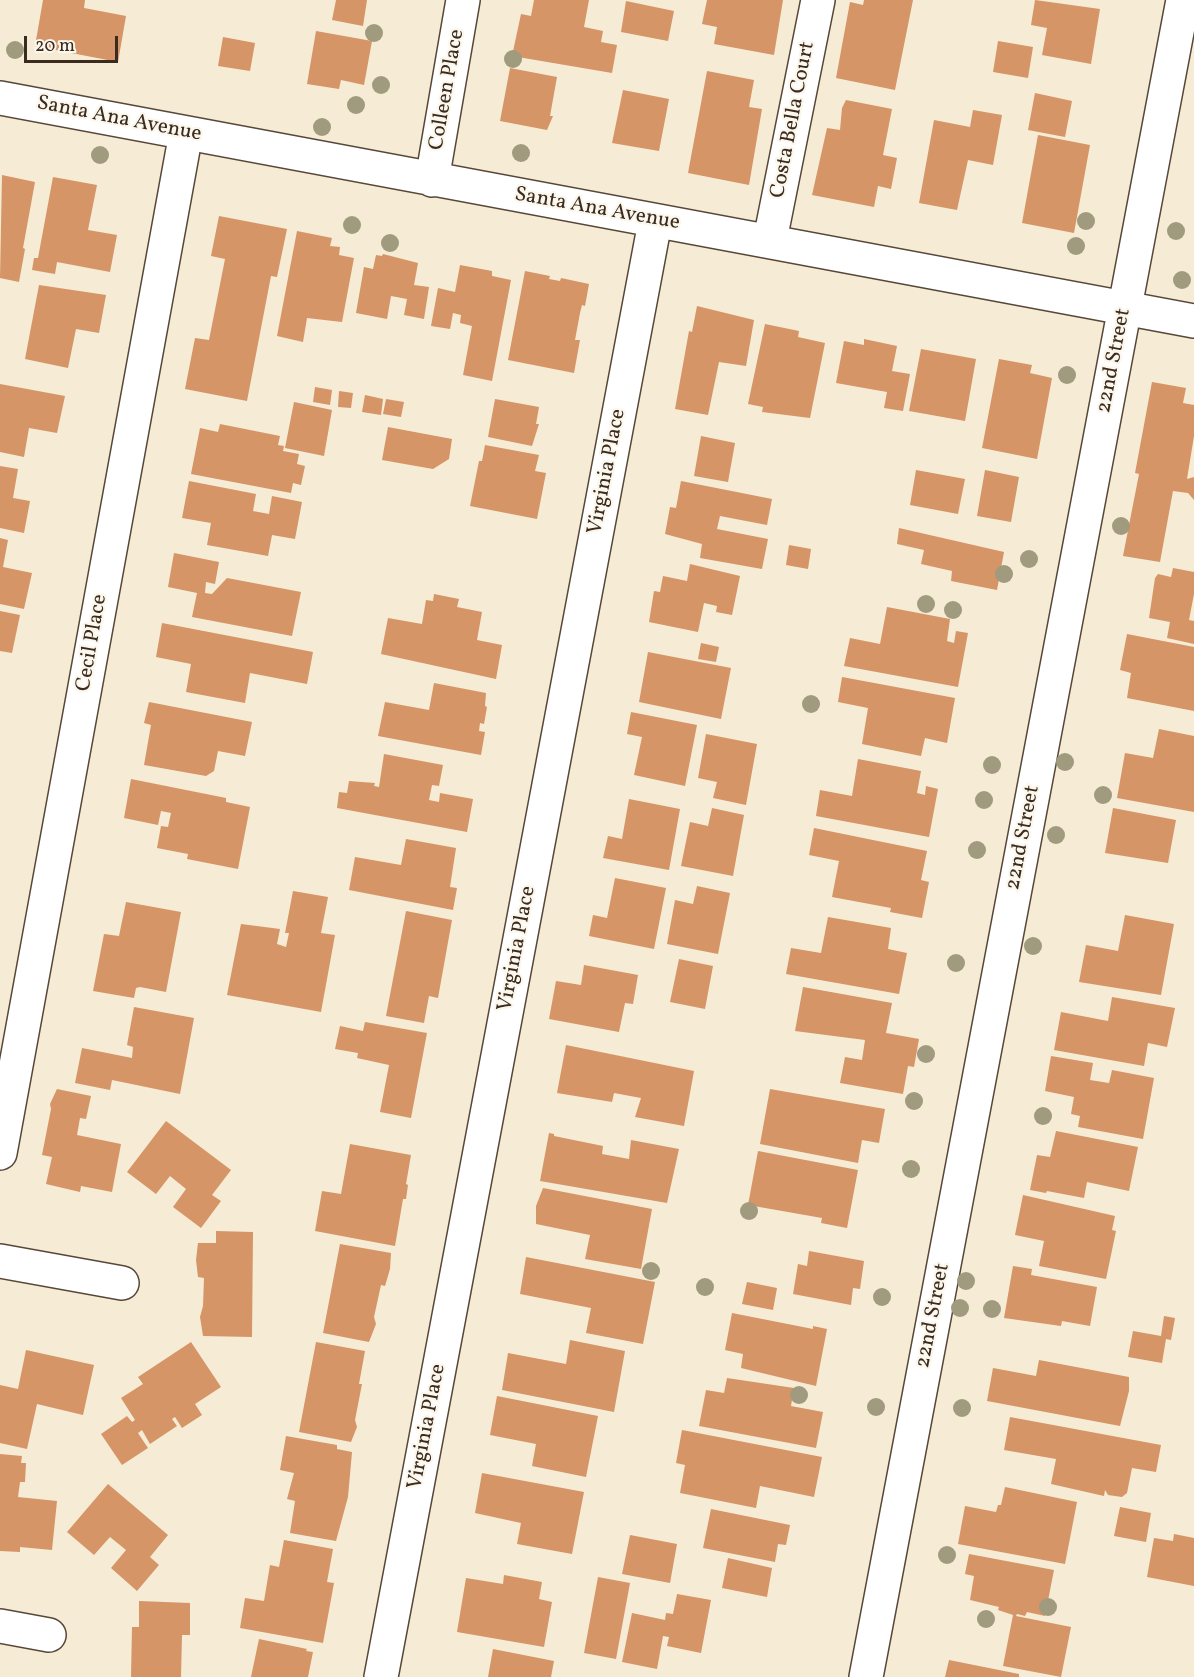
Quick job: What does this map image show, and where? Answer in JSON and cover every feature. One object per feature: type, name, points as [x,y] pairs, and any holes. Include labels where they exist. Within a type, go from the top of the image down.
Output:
[{"type":"street","name":"Colleen Place","points":[[432,180],[464,0]]},
{"type":"street","name":"Costa Bella Court","points":[[770,240],[818,0]]},
{"type":"street","name":"22nd Street","points":[[866,1677],[1125,308],[1181,79],[1183,0]]},
{"type":"street","name":"Santa Ana Avenue","points":[[0,98],[1194,321]]},
{"type":"street","name":"Cecil Place","points":[[0,1153],[186,133]]},
{"type":"street","name":"Virginia Place","points":[[381,1677],[655,222]]},
{"type":"street","points":[[0,1261],[122,1283]]},
{"type":"street","points":[[0,1626],[49,1635]]},
{"type":"building","points":[[43,0],[85,0],[84,8],[126,16],[118,62],[35,46]]},
{"type":"building","points":[[336,0],[367,0],[363,26],[332,20]]},
{"type":"building","points":[[534,0],[589,0],[584,27],[603,31],[601,42],[617,45],[612,73],[512,56],[521,14],[531,16]]},
{"type":"building","points":[[707,0],[783,0],[774,55],[714,44],[717,27],[702,24]]},
{"type":"building","points":[[864,0],[913,0],[895,90],[836,78],[850,2],[863,5]]},
{"type":"building","points":[[1035,0],[1100,9],[1091,64],[1042,55],[1047,28],[1031,25]]},
{"type":"building","points":[[626,1],[674,11],[668,41],[621,32]]},
{"type":"building","points":[[316,31],[372,41],[364,85],[341,80],[339,89],[307,84]]},
{"type":"building","points":[[223,37],[255,43],[250,71],[218,66]]},
{"type":"building","points":[[998,41],[1033,47],[1028,78],[993,72]]},
{"type":"building","points":[[510,68],[557,77],[550,116],[553,116],[547,130],[500,121]]},
{"type":"building","points":[[707,71],[754,80],[749,107],[762,109],[749,185],[688,173]]},
{"type":"building","points":[[623,90],[669,99],[659,151],[612,143]]},
{"type":"building","points":[[1035,93],[1072,101],[1065,137],[1028,130]]},
{"type":"building","points":[[846,100],[892,109],[883,155],[897,158],[891,189],[878,186],[874,207],[812,195],[827,128],[840,130],[842,108]]},
{"type":"building","points":[[973,110],[1002,115],[993,165],[968,160],[957,210],[919,203],[934,120],[970,127]]},
{"type":"building","points":[[1038,135],[1090,145],[1074,233],[1022,223]]},
{"type":"building","points":[[2,175],[35,182],[19,282],[0,278]]},
{"type":"building","points":[[53,177],[97,185],[88,230],[117,235],[110,272],[57,262],[55,274],[32,270],[34,258],[38,258]]},
{"type":"building","points":[[219,216],[287,229],[277,277],[271,276],[247,401],[185,389],[195,338],[209,340],[225,259],[211,256]]},
{"type":"building","points":[[297,231],[332,238],[330,246],[340,247],[339,255],[354,258],[342,322],[307,318],[303,342],[277,336]]},
{"type":"building","points":[[383,254],[418,263],[414,285],[429,287],[424,319],[404,315],[407,299],[391,296],[387,319],[356,313],[364,267],[373,269],[376,255],[382,256]]},
{"type":"building","points":[[460,265],[492,271],[492,276],[511,280],[492,381],[463,375],[472,326],[460,323],[461,315],[453,313],[450,329],[431,326],[438,288],[455,292]]},
{"type":"building","points":[[525,271],[550,276],[549,279],[560,281],[561,278],[589,284],[575,340],[580,340],[574,373],[508,360]]},
{"type":"building","points":[[39,285],[106,295],[99,333],[76,329],[68,368],[25,359]]},
{"type":"building","points":[[697,306],[754,320],[746,366],[719,362],[708,415],[675,409],[689,331],[692,332]]},
{"type":"building","points":[[765,324],[799,331],[798,337],[825,343],[810,418],[762,412],[763,407],[748,404]]},
{"type":"building","points":[[864,339],[897,346],[892,371],[910,374],[903,411],[884,408],[887,392],[836,383],[844,341],[864,345]]},
{"type":"building","points":[[921,349],[976,359],[965,421],[909,411]]},
{"type":"building","points":[[999,359],[1032,365],[1030,373],[1052,378],[1037,459],[982,448]]},
{"type":"building","points":[[1152,382],[1186,388],[1183,403],[1194,405],[1194,436],[1187,479],[1194,477],[1194,500],[1188,493],[1173,491],[1160,562],[1123,556],[1139,474],[1135,473]]},
{"type":"building","points":[[0,384],[65,396],[57,433],[29,428],[24,457],[0,452]]},
{"type":"building","points":[[315,387],[332,390],[330,405],[313,402]]},
{"type":"building","points":[[339,391],[353,393],[351,408],[338,407]]},
{"type":"building","points":[[365,395],[383,399],[381,415],[362,412]]},
{"type":"building","points":[[386,399],[404,402],[401,417],[383,414]]},
{"type":"building","points":[[495,399],[539,407],[536,424],[539,424],[532,446],[488,437]]},
{"type":"building","points":[[294,402],[332,410],[324,456],[285,448]]},
{"type":"building","points":[[220,424],[280,436],[278,445],[284,446],[283,451],[299,454],[297,464],[305,466],[301,485],[293,483],[291,493],[191,474],[200,428],[218,432]]},
{"type":"building","points":[[388,427],[452,439],[449,459],[433,469],[382,460]]},
{"type":"building","points":[[701,436],[735,443],[728,482],[694,476]]},
{"type":"building","points":[[485,445],[539,455],[535,471],[546,473],[537,519],[470,506],[479,461],[482,461]]},
{"type":"building","points":[[0,466],[18,469],[13,498],[30,501],[24,533],[0,528]]},
{"type":"building","points":[[916,470],[965,479],[958,514],[910,505]]},
{"type":"building","points":[[985,470],[1019,477],[1011,522],[977,516]]},
{"type":"building","points":[[189,481],[256,494],[253,511],[269,514],[272,496],[302,502],[295,539],[272,535],[268,556],[207,545],[211,523],[182,518]]},
{"type":"building","points":[[681,481],[772,499],[767,525],[720,516],[717,529],[768,539],[762,569],[700,558],[702,544],[665,534],[670,507],[676,508]]},
{"type":"building","points":[[899,528],[1004,552],[997,590],[951,581],[952,571],[921,564],[924,550],[897,544]]},
{"type":"building","points":[[0,538],[8,540],[3,567],[32,573],[24,609],[0,604]]},
{"type":"building","points":[[789,545],[811,549],[808,569],[786,565]]},
{"type":"building","points":[[174,553],[219,562],[215,584],[206,582],[205,593],[212,594],[227,578],[301,592],[292,636],[192,617],[197,593],[168,587]]},
{"type":"building","points":[[690,564],[740,576],[732,615],[716,612],[717,606],[704,603],[698,632],[649,622],[654,591],[660,592],[663,576],[687,581]]},
{"type":"building","points":[[1173,568],[1194,572],[1194,594],[1189,620],[1194,621],[1194,644],[1167,638],[1170,622],[1149,618],[1155,578],[1158,574],[1171,577]]},
{"type":"building","points":[[434,594],[459,599],[457,607],[482,612],[477,640],[502,645],[496,679],[381,654],[388,618],[422,624],[426,600],[433,601]]},
{"type":"building","points":[[887,607],[950,619],[947,641],[954,643],[956,631],[968,633],[958,687],[844,666],[850,638],[880,644]]},
{"type":"building","points":[[0,611],[20,615],[12,653],[0,651]]},
{"type":"building","points":[[162,623],[313,652],[307,684],[250,673],[245,703],[186,692],[191,664],[156,657]]},
{"type":"building","points":[[1127,634],[1194,647],[1194,711],[1127,698],[1131,673],[1120,670]]},
{"type":"building","points":[[701,643],[719,647],[716,662],[698,659]]},
{"type":"building","points":[[648,652],[731,668],[721,719],[639,702]]},
{"type":"building","points":[[842,677],[955,698],[947,743],[925,738],[921,756],[862,744],[868,708],[838,702]]},
{"type":"building","points":[[434,683],[486,693],[485,706],[487,707],[484,724],[480,723],[479,731],[485,732],[481,755],[378,736],[385,702],[429,710]]},
{"type":"building","points":[[149,702],[252,722],[245,756],[218,751],[214,771],[206,776],[144,765],[151,725],[144,723]]},
{"type":"building","points":[[631,712],[697,725],[685,786],[634,775],[642,737],[627,734]]},
{"type":"building","points":[[1159,729],[1194,736],[1194,812],[1117,798],[1125,753],[1153,758]]},
{"type":"building","points":[[706,734],[757,744],[746,805],[713,798],[717,782],[698,778]]},
{"type":"building","points":[[384,754],[443,765],[439,786],[432,785],[429,800],[439,802],[440,793],[473,799],[467,832],[337,808],[339,792],[347,793],[349,781],[375,783],[374,786],[379,787]]},
{"type":"building","points":[[858,759],[921,771],[917,793],[925,795],[926,786],[938,789],[929,837],[816,816],[820,790],[852,796]]},
{"type":"building","points":[[131,779],[226,798],[226,802],[250,807],[238,869],[187,859],[188,854],[157,848],[161,826],[168,827],[171,813],[161,811],[158,825],[124,818]]},
{"type":"building","points":[[629,799],[680,809],[669,870],[603,858],[608,836],[622,839]]},
{"type":"building","points":[[712,808],[744,815],[733,876],[681,866],[690,822],[708,826]]},
{"type":"building","points":[[1113,808],[1176,820],[1168,863],[1105,853]]},
{"type":"building","points":[[814,828],[927,851],[921,880],[929,882],[922,918],[890,912],[891,908],[832,897],[839,861],[809,855]]},
{"type":"building","points":[[406,839],[456,848],[450,887],[457,888],[453,910],[349,890],[355,857],[401,865]]},
{"type":"building","points":[[615,878],[666,888],[654,949],[589,936],[593,915],[607,918]]},
{"type":"building","points":[[697,886],[730,893],[718,954],[667,944],[675,900],[693,904]]},
{"type":"building","points":[[293,891],[328,897],[321,933],[335,935],[321,1012],[227,995],[241,924],[280,929],[277,944],[286,947],[289,933],[285,933]]},
{"type":"building","points":[[126,902],[181,912],[166,992],[140,987],[136,988],[134,998],[93,991],[104,934],[119,936]]},
{"type":"building","points":[[406,911],[452,920],[438,998],[429,996],[424,1023],[386,1016]]},
{"type":"building","points":[[1125,915],[1174,924],[1161,995],[1079,982],[1086,945],[1118,951]]},
{"type":"building","points":[[828,917],[891,928],[888,949],[907,953],[899,994],[786,974],[791,948],[821,953]]},
{"type":"building","points":[[679,959],[713,966],[705,1009],[670,1002]]},
{"type":"building","points":[[584,965],[638,975],[633,1004],[625,1003],[619,1032],[549,1019],[556,981],[581,985]]},
{"type":"building","points":[[803,987],[892,1003],[886,1033],[919,1039],[914,1067],[908,1066],[903,1094],[840,1083],[845,1057],[862,1060],[865,1040],[795,1031]]},
{"type":"building","points":[[1112,997],[1175,1008],[1167,1047],[1148,1043],[1144,1066],[1054,1050],[1061,1012],[1108,1021]]},
{"type":"building","points":[[134,1007],[194,1018],[180,1094],[112,1080],[110,1090],[75,1083],[82,1048],[132,1058],[133,1047],[127,1045]]},
{"type":"building","points":[[365,1022],[427,1033],[411,1118],[380,1112],[389,1065],[357,1058],[358,1053],[335,1049],[340,1026],[363,1031]]},
{"type":"building","points":[[566,1045],[694,1071],[684,1126],[635,1117],[641,1098],[614,1093],[612,1102],[557,1093]]},
{"type":"building","points":[[1051,1056],[1093,1063],[1090,1080],[1109,1083],[1112,1070],[1154,1078],[1143,1139],[1078,1127],[1080,1116],[1071,1114],[1074,1097],[1045,1091]]},
{"type":"building","points":[[57,1089],[91,1096],[86,1119],[80,1118],[77,1135],[121,1144],[112,1192],[81,1186],[80,1192],[46,1184],[52,1157],[42,1155],[50,1104]]},
{"type":"building","points":[[770,1089],[885,1109],[879,1143],[862,1140],[858,1163],[760,1144]]},
{"type":"building","points":[[166,1121],[231,1170],[212,1195],[221,1201],[201,1228],[173,1207],[186,1189],[170,1176],[156,1194],[127,1172]]},
{"type":"building","points":[[1056,1131],[1138,1147],[1129,1191],[1087,1182],[1084,1198],[1030,1190],[1037,1155],[1050,1157]]},
{"type":"building","points":[[549,1133],[603,1146],[602,1154],[629,1159],[631,1140],[679,1149],[667,1203],[540,1181]]},
{"type":"building","points":[[350,1144],[411,1155],[406,1199],[403,1199],[395,1246],[315,1231],[322,1191],[341,1194]]},
{"type":"building","points":[[758,1151],[858,1170],[847,1228],[821,1223],[822,1218],[748,1205]]},
{"type":"building","points":[[543,1188],[652,1209],[641,1269],[585,1259],[590,1235],[536,1224],[536,1206]]},
{"type":"building","points":[[1023,1195],[1115,1216],[1112,1230],[1116,1231],[1106,1279],[1039,1266],[1044,1241],[1015,1235]]},
{"type":"building","points":[[216,1231],[253,1232],[252,1337],[203,1336],[200,1317],[203,1306],[204,1278],[198,1277],[196,1260],[198,1243],[216,1243]]},
{"type":"building","points":[[340,1244],[391,1253],[390,1269],[385,1286],[381,1285],[374,1317],[376,1324],[369,1342],[323,1333]]},
{"type":"building","points":[[809,1251],[864,1261],[860,1289],[853,1288],[851,1305],[793,1294],[798,1264],[807,1266]]},
{"type":"building","points":[[526,1257],[655,1282],[643,1344],[586,1333],[591,1308],[520,1294]]},
{"type":"building","points":[[1013,1266],[1032,1269],[1031,1275],[1097,1287],[1090,1326],[1062,1321],[1061,1326],[1004,1318]]},
{"type":"building","points":[[747,1282],[777,1288],[773,1310],[742,1304]]},
{"type":"building","points":[[732,1313],[813,1329],[813,1326],[827,1329],[816,1386],[741,1368],[743,1354],[725,1350]]},
{"type":"building","points":[[1164,1316],[1175,1318],[1171,1340],[1166,1339],[1162,1363],[1128,1357],[1133,1331],[1161,1336]]},
{"type":"building","points":[[570,1340],[625,1351],[614,1412],[502,1390],[508,1353],[566,1364]]},
{"type":"building","points":[[191,1342],[221,1387],[195,1404],[202,1415],[182,1428],[175,1417],[172,1419],[177,1426],[150,1444],[142,1430],[138,1433],[148,1448],[122,1465],[101,1434],[127,1416],[132,1422],[135,1420],[121,1398],[143,1384],[138,1377]]},
{"type":"building","points":[[316,1342],[365,1351],[355,1420],[357,1427],[351,1442],[299,1432]]},
{"type":"building","points":[[26,1350],[94,1365],[83,1415],[37,1404],[27,1449],[0,1443],[0,1385],[18,1389]]},
{"type":"building","points":[[1039,1360],[1129,1377],[1129,1391],[1120,1426],[987,1401],[993,1368],[1036,1376]]},
{"type":"building","points":[[727,1378],[794,1388],[791,1406],[823,1412],[816,1448],[699,1426],[706,1390],[724,1393]]},
{"type":"building","points":[[497,1396],[598,1416],[586,1477],[532,1466],[536,1444],[490,1435]]},
{"type":"building","points":[[1010,1417],[1161,1445],[1156,1472],[1132,1468],[1127,1493],[1122,1497],[1108,1495],[1105,1490],[1104,1496],[1051,1484],[1056,1459],[1004,1450]]},
{"type":"building","points":[[682,1430],[822,1457],[814,1497],[760,1486],[756,1508],[680,1493],[685,1465],[676,1463]]},
{"type":"building","points":[[286,1436],[337,1445],[337,1449],[352,1452],[348,1497],[336,1541],[290,1533],[295,1501],[287,1499],[294,1473],[280,1470]]},
{"type":"building","points":[[0,1454],[22,1456],[21,1463],[26,1463],[25,1482],[20,1482],[18,1497],[57,1501],[52,1550],[20,1547],[20,1552],[0,1551]]},
{"type":"building","points":[[482,1473],[584,1492],[572,1554],[517,1544],[521,1523],[475,1513]]},
{"type":"building","points":[[108,1484],[168,1535],[150,1557],[159,1565],[137,1591],[111,1568],[126,1550],[110,1537],[94,1555],[67,1532]]},
{"type":"building","points":[[1005,1487],[1077,1502],[1065,1564],[958,1544],[965,1506],[996,1512],[998,1505],[1001,1505]]},
{"type":"building","points":[[1120,1507],[1151,1513],[1146,1542],[1114,1536]]},
{"type":"building","points":[[711,1509],[790,1525],[786,1545],[778,1544],[775,1562],[703,1548]]},
{"type":"building","points":[[1174,1534],[1194,1538],[1194,1586],[1147,1577],[1154,1538],[1173,1541]]},
{"type":"building","points":[[630,1535],[677,1544],[670,1583],[622,1574]]},
{"type":"building","points":[[284,1540],[333,1549],[327,1582],[334,1583],[323,1643],[240,1628],[245,1598],[264,1601],[270,1565],[279,1567]]},
{"type":"building","points":[[969,1554],[1054,1570],[1045,1616],[1027,1612],[1025,1616],[1017,1614],[1016,1616],[1071,1627],[1061,1677],[1003,1666],[1013,1615],[998,1610],[999,1607],[970,1600],[974,1576],[965,1574]]},
{"type":"building","points":[[728,1558],[772,1568],[767,1597],[722,1588]]},
{"type":"building","points":[[504,1575],[542,1582],[539,1599],[552,1602],[544,1647],[457,1632],[466,1578],[503,1584]]},
{"type":"building","points":[[598,1577],[630,1583],[616,1659],[584,1653]]},
{"type":"building","points":[[677,1594],[711,1600],[701,1653],[667,1646],[669,1637],[663,1636],[657,1669],[622,1662],[632,1613],[665,1620],[666,1613],[673,1614]]},
{"type":"building","points":[[139,1601],[190,1603],[190,1635],[182,1635],[181,1677],[131,1677],[132,1627],[139,1627]]},
{"type":"building","points":[[259,1639],[313,1652],[308,1677],[251,1677]]},
{"type":"building","points":[[493,1649],[554,1661],[551,1677],[488,1677]]},
{"type":"building","points":[[949,1660],[1019,1674],[1019,1677],[945,1677]]}]
